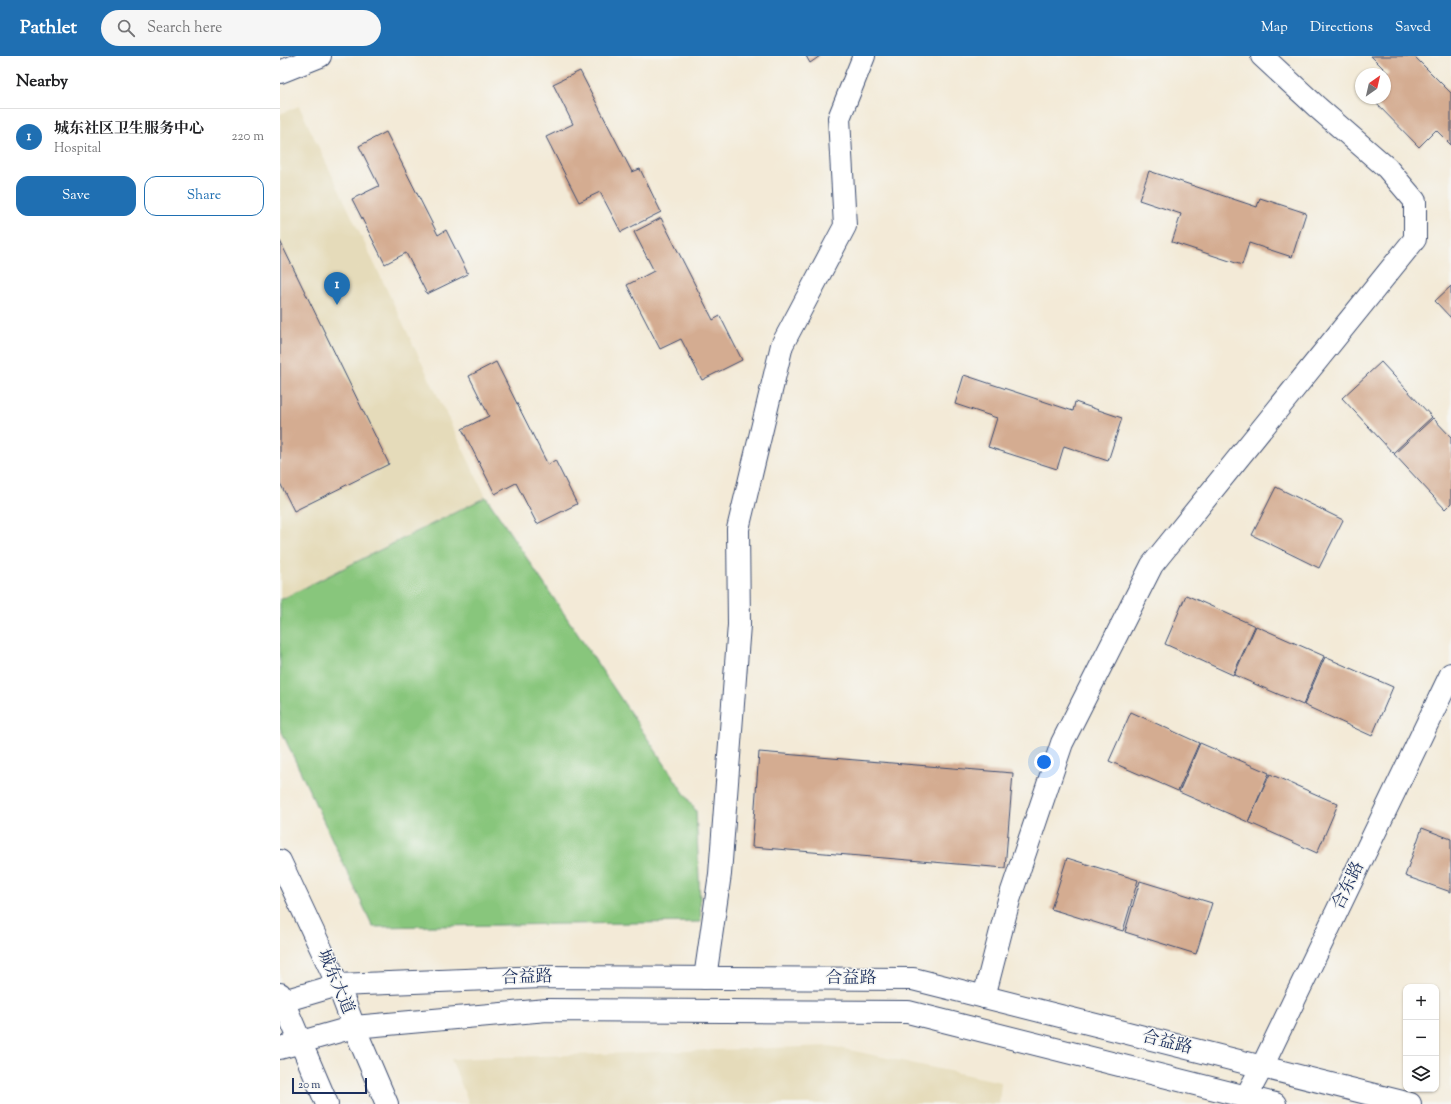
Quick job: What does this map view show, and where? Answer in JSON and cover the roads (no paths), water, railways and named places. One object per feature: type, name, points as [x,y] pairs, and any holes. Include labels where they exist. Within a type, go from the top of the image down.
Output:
[{"type":"main road","points":[[280,72],[320,56]]},
{"type":"main road","points":[[704,978],[720,874],[732,718],[739,624],[738,529],[782,345],[845,226],[839,118],[864,56]]},
{"type":"main road","points":[[984,997],[1009,900],[1062,744],[1152,565],[1415,239],[1415,200],[1387,168],[1317,107],[1262,56]]},
{"type":"main road","name":"合东路","points":[[1246,1097],[1262,1067],[1451,674]]},
{"type":"main road","name":"城东大道","points":[[280,861],[338,985],[387,1104]]},
{"type":"main road","name":"合益路","points":[[281,999],[338,985],[543,977],[913,979],[1410,1104]]},
{"type":"main road","points":[[281,999],[290,1045],[328,1104]]},
{"type":"main road","name":"合益路","points":[[290,1045],[354,1027],[547,1010],[908,1012],[1275,1104]]},
{"type":"place","name":"城东社区卫生服务中心","points":[[337,305]]}]
